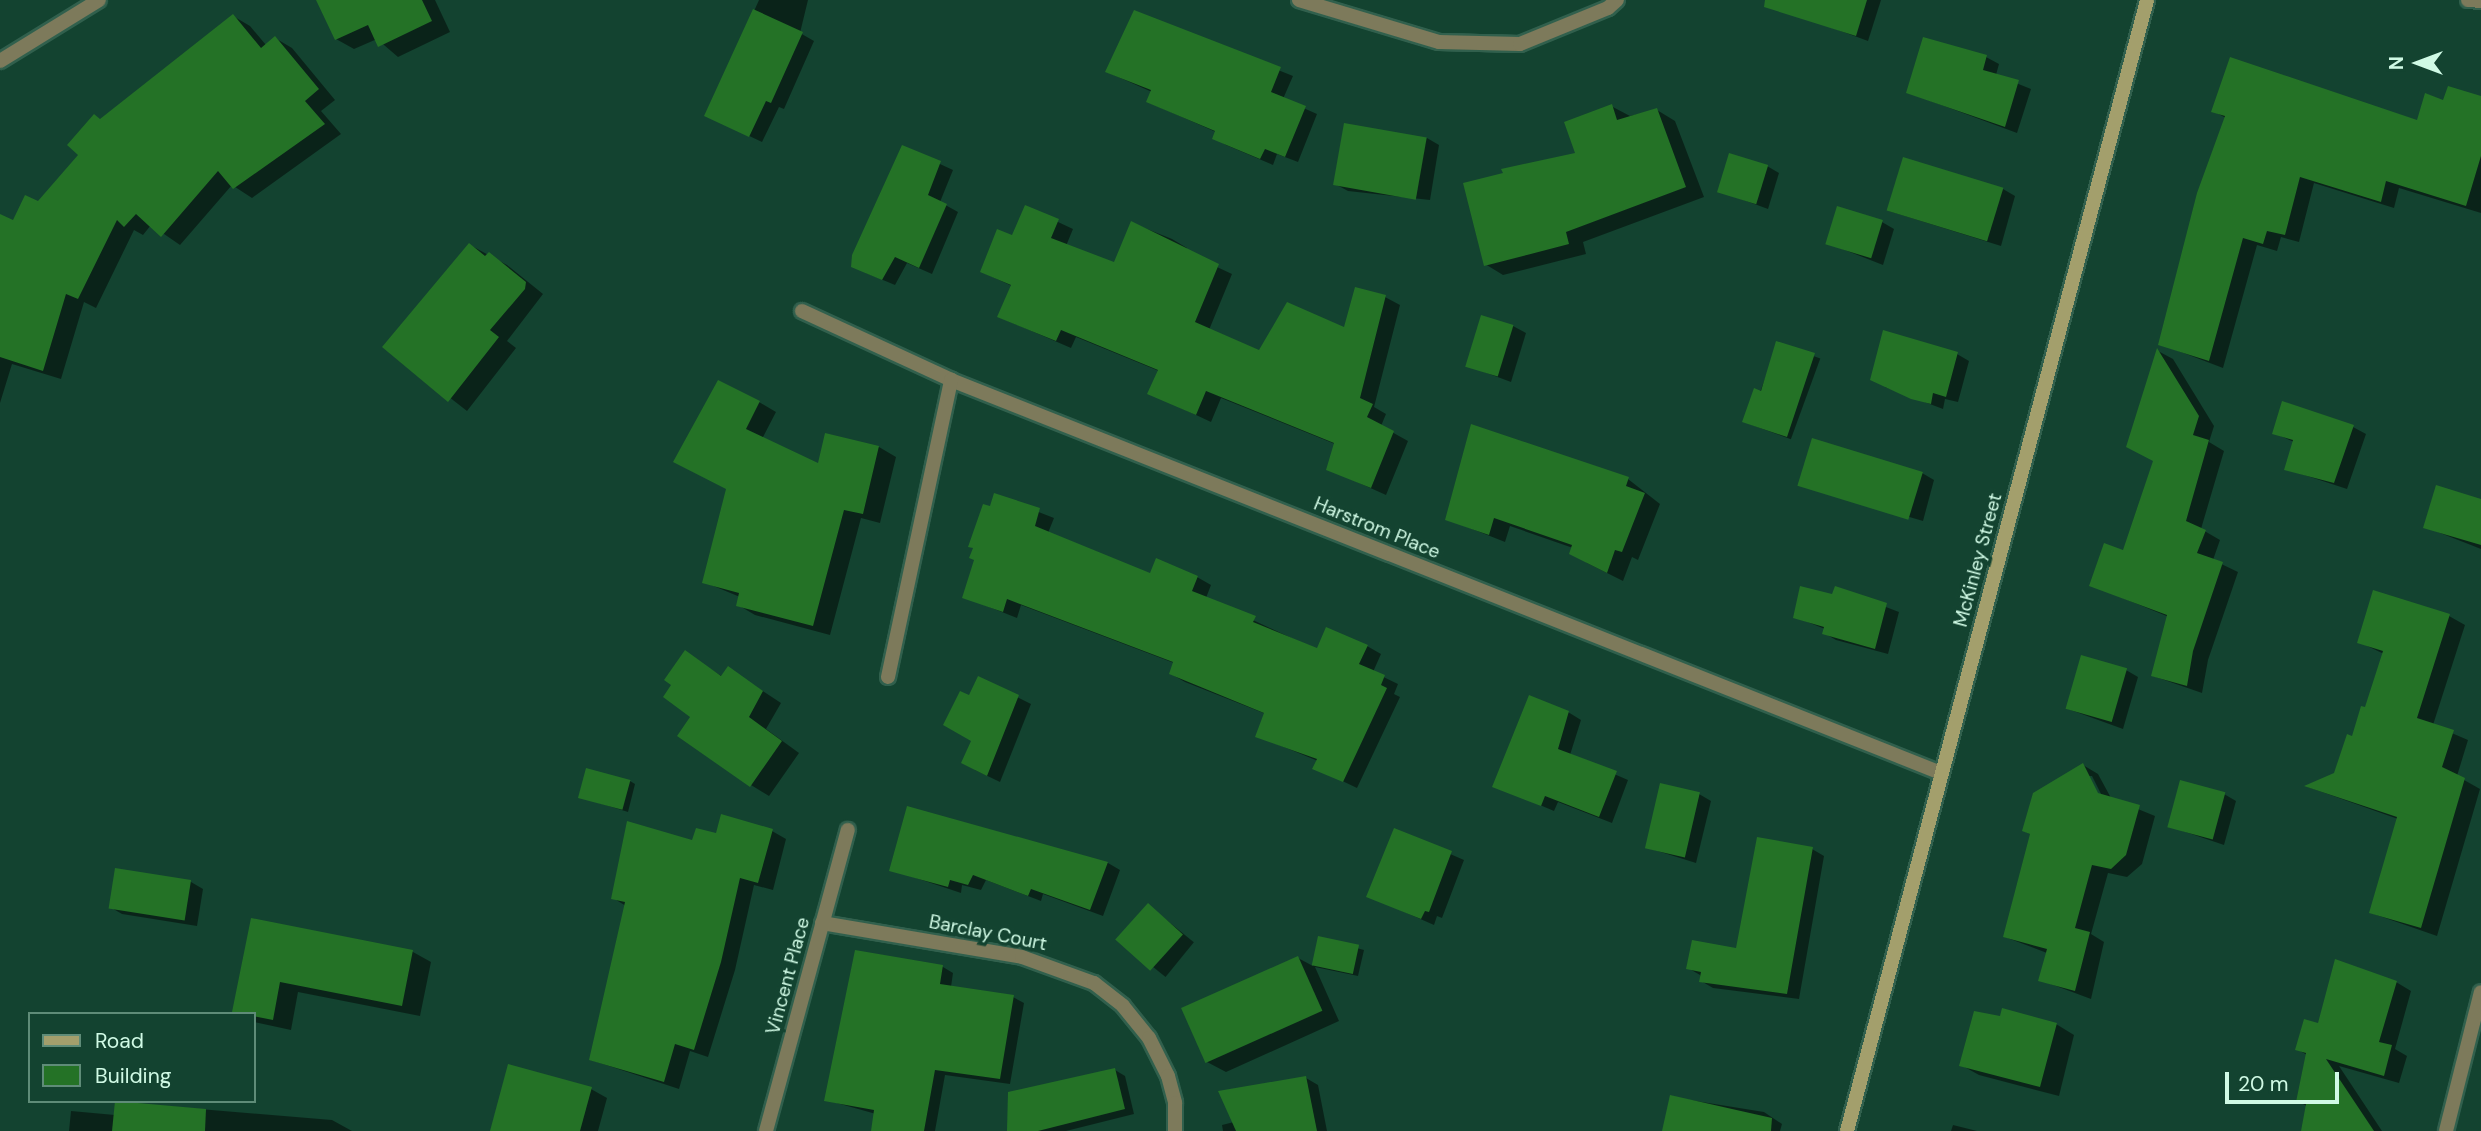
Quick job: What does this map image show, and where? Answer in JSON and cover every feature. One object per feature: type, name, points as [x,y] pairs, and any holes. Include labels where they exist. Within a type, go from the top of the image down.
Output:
[{"type":"main road","name":"McKinley Street","points":[[1847,1131],[2147,0]]},
{"type":"street","points":[[0,61],[99,0]]},
{"type":"street","points":[[1299,0],[1439,41],[1520,44],[1608,8],[1617,0]]},
{"type":"street","points":[[2468,0],[2481,1]]},
{"type":"street","name":"Harstrom Place","points":[[802,311],[951,380],[1941,773]]},
{"type":"street","points":[[888,677],[951,380]]},
{"type":"street","name":"Vincent Place","points":[[766,1131],[848,830]]},
{"type":"street","name":"Barclay Court","points":[[822,922],[1022,957],[1094,984],[1124,1006],[1149,1038],[1168,1076],[1175,1103],[1175,1131]]},
{"type":"street","points":[[2446,1131],[2481,992]]},
{"type":"building","points":[[316,0],[422,0],[432,21],[378,47],[368,25],[335,40]]},
{"type":"building","points":[[1765,0],[1867,0],[1856,36],[1764,7]]},
{"type":"building","points":[[753,9],[803,32],[771,103],[766,101],[749,137],[704,116]]},
{"type":"building","points":[[1134,10],[1281,67],[1271,92],[1306,106],[1285,157],[1265,149],[1260,159],[1212,139],[1215,131],[1146,102],[1151,90],[1105,72]]},
{"type":"building","points":[[233,14],[261,48],[275,36],[319,89],[305,101],[325,124],[233,189],[218,171],[161,237],[136,214],[124,227],[117,220],[78,299],[66,294],[43,371],[0,357],[0,214],[13,220],[25,195],[38,201],[78,155],[67,145],[94,114],[100,119]]},
{"type":"building","points":[[1923,37],[1987,55],[1983,70],[2019,80],[2005,127],[1906,93]]},
{"type":"building","points":[[2230,57],[2417,120],[2425,93],[2443,100],[2448,86],[2481,96],[2481,156],[2466,206],[2386,181],[2381,202],[2300,177],[2285,235],[2267,231],[2263,244],[2243,238],[2209,361],[2158,345],[2197,193],[2225,116],[2211,112]]},
{"type":"building","points":[[1612,104],[1617,120],[1657,108],[1686,187],[1566,232],[1569,244],[1484,266],[1463,183],[1503,173],[1501,169],[1575,153],[1564,122]]},
{"type":"building","points":[[1344,123],[1427,138],[1416,200],[1333,185]]},
{"type":"building","points":[[902,145],[941,161],[928,195],[947,204],[919,268],[895,257],[882,280],[851,267],[852,255]]},
{"type":"building","points":[[1729,153],[1768,165],[1756,204],[1717,192]]},
{"type":"building","points":[[1903,157],[2003,188],[1987,241],[1887,211]]},
{"type":"building","points":[[1025,205],[1059,219],[1051,238],[1114,262],[1131,221],[1219,264],[1195,322],[1259,350],[1287,302],[1344,327],[1355,287],[1386,295],[1360,398],[1373,404],[1367,417],[1394,431],[1371,488],[1326,470],[1334,443],[1206,391],[1196,415],[1147,394],[1158,370],[1061,330],[1056,341],[997,317],[1011,285],[980,272],[997,229],[1012,235]]},
{"type":"building","points":[[1837,206],[1883,220],[1871,258],[1825,244]]},
{"type":"building","points":[[469,243],[485,256],[489,252],[526,282],[525,289],[490,330],[499,337],[448,402],[382,347]]},
{"type":"building","points":[[1481,315],[1514,325],[1498,377],[1465,367]]},
{"type":"building","points":[[1883,330],[1958,352],[1946,397],[1933,393],[1931,404],[1911,399],[1870,380]]},
{"type":"building","points":[[1776,341],[1815,353],[1787,437],[1742,422],[1754,388],[1761,391]]},
{"type":"building","points":[[2157,348],[2199,416],[2193,435],[2209,440],[2186,521],[2206,530],[2197,553],[2223,562],[2193,651],[2187,686],[2151,676],[2167,615],[2089,586],[2104,543],[2123,550],[2153,461],[2126,447]]},
{"type":"building","points":[[718,380],[760,401],[746,429],[818,463],[825,433],[879,446],[863,514],[844,510],[813,626],[736,606],[739,593],[702,583],[726,489],[673,462]]},
{"type":"building","points":[[2282,401],[2354,425],[2334,483],[2284,470],[2293,440],[2272,434]]},
{"type":"building","points":[[1471,424],[1629,477],[1626,486],[1645,493],[1622,552],[1615,550],[1607,573],[1569,554],[1572,545],[1494,518],[1489,535],[1445,520]]},
{"type":"building","points":[[1812,438],[1923,472],[1908,520],[1797,486]]},
{"type":"building","points":[[2436,485],[2481,499],[2481,545],[2423,528]]},
{"type":"building","points":[[994,493],[1040,508],[1035,526],[1150,573],[1156,558],[1198,576],[1192,591],[1256,616],[1253,622],[1317,648],[1326,627],[1368,645],[1359,664],[1385,675],[1381,685],[1387,688],[1343,782],[1312,769],[1317,759],[1255,737],[1264,713],[1169,674],[1173,662],[1007,599],[1003,612],[962,598],[974,560],[969,558],[973,548],[968,547],[983,504],[990,506]]},
{"type":"building","points":[[1800,586],[1832,594],[1835,586],[1887,603],[1875,649],[1822,634],[1824,627],[1793,618]]},
{"type":"building","points":[[2373,590],[2450,614],[2417,718],[2454,730],[2442,767],[2465,778],[2421,928],[2369,913],[2397,817],[2304,786],[2334,773],[2347,734],[2352,736],[2361,706],[2365,707],[2383,651],[2357,643]]},
{"type":"building","points":[[685,650],[721,676],[728,666],[763,691],[749,717],[782,741],[750,787],[677,736],[690,717],[663,697],[671,685],[664,680]]},
{"type":"building","points":[[2081,655],[2127,668],[2112,722],[2066,709]]},
{"type":"building","points":[[978,676],[1019,695],[987,776],[961,763],[971,741],[943,725],[960,691],[969,695]]},
{"type":"building","points":[[1529,695],[1569,711],[1558,749],[1617,771],[1599,817],[1545,796],[1541,806],[1492,787]]},
{"type":"building","points":[[2083,763],[2098,793],[2140,805],[2126,855],[2111,869],[2092,865],[2075,928],[2090,932],[2075,991],[2038,981],[2047,949],[2003,937],[2030,834],[2022,831],[2033,793]]},
{"type":"building","points":[[586,768],[630,780],[622,810],[578,798]]},
{"type":"building","points":[[2180,780],[2225,792],[2213,839],[2167,827]]},
{"type":"building","points":[[1660,783],[1700,792],[1685,858],[1645,848]]},
{"type":"building","points":[[907,806],[1108,862],[1090,910],[1031,889],[1028,896],[973,875],[968,885],[950,880],[948,887],[889,871]]},
{"type":"building","points":[[721,814],[773,829],[758,883],[740,878],[721,962],[694,1050],[675,1044],[664,1082],[589,1060],[625,902],[611,899],[627,821],[692,840],[696,828],[716,833]]},
{"type":"building","points":[[1394,828],[1452,851],[1429,912],[1425,911],[1421,919],[1366,897]]},
{"type":"building","points":[[1757,837],[1813,847],[1787,994],[1699,982],[1701,972],[1686,969],[1692,940],[1736,948]]},
{"type":"building","points":[[115,868],[191,880],[185,921],[109,908]]},
{"type":"building","points":[[1148,903],[1183,934],[1150,971],[1115,939]]},
{"type":"building","points":[[251,918],[413,950],[402,1006],[280,982],[273,1020],[256,1017],[256,1012],[232,1012]]},
{"type":"building","points":[[1318,936],[1359,945],[1353,974],[1312,965]]},
{"type":"building","points":[[855,950],[943,965],[940,984],[1014,995],[1000,1079],[935,1070],[924,1131],[871,1131],[874,1110],[824,1101]]},
{"type":"building","points":[[1298,956],[1322,1011],[1205,1063],[1181,1008]]},
{"type":"building","points":[[2335,959],[2397,981],[2379,1042],[2392,1045],[2384,1076],[2326,1059],[2374,1131],[2301,1131],[2306,1104],[2296,1102],[2306,1053],[2295,1050],[2304,1019],[2318,1023]]},
{"type":"building","points":[[2002,1008],[2057,1023],[2040,1087],[1959,1066],[1974,1011],[2000,1016]]},
{"type":"building","points":[[508,1064],[592,1087],[580,1131],[490,1131]]},
{"type":"building","points":[[1115,1068],[1125,1109],[1038,1131],[1007,1131],[1008,1092]]},
{"type":"building","points":[[1306,1076],[1317,1131],[1236,1131],[1218,1091]]},
{"type":"building","points":[[1670,1095],[1772,1118],[1771,1131],[1662,1131]]},
{"type":"building","points":[[115,1103],[206,1109],[205,1131],[112,1131]]}]
